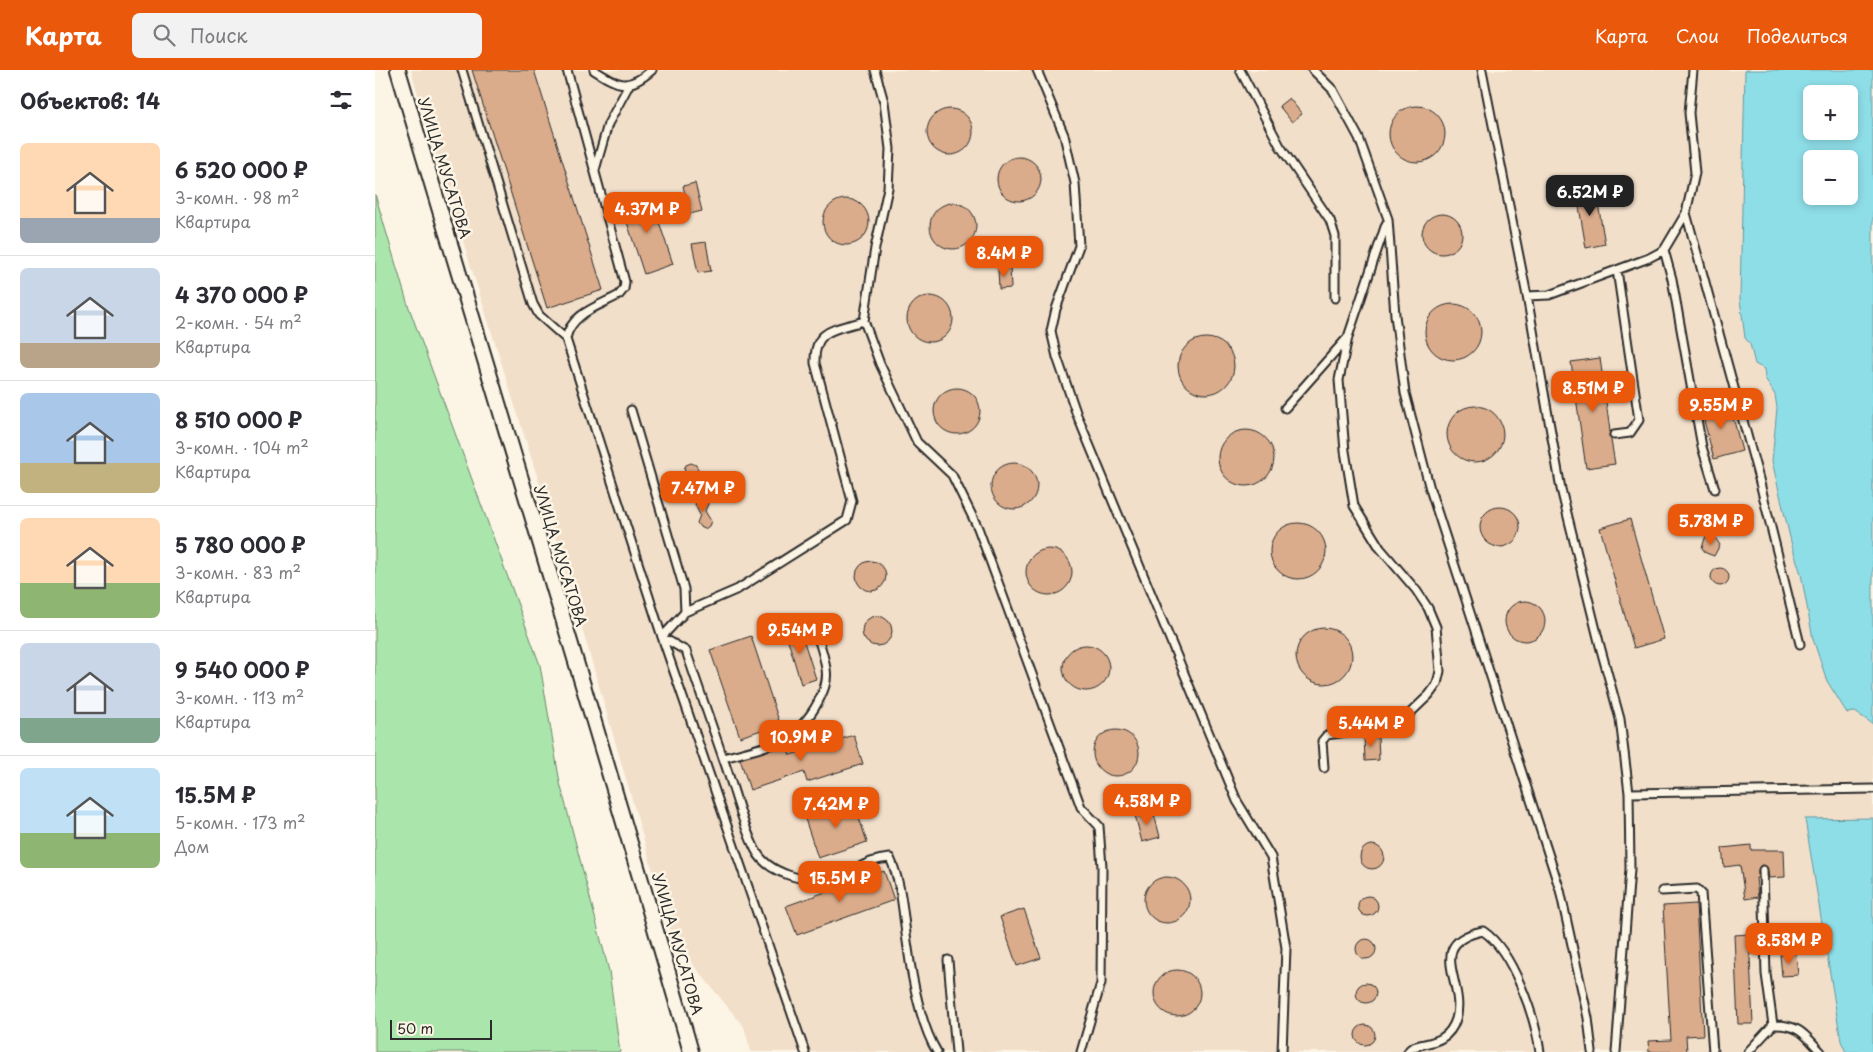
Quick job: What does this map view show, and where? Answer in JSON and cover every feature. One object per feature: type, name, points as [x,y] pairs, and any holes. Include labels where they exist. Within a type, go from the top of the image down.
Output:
[{"type":"street","name":"УЛИЦА МУСАТОВА","points":[[398,70],[558,607],[623,815],[691,1052]]},
{"type":"lane","points":[[462,70],[533,304],[539,315],[565,339],[662,637],[805,1052]]},
{"type":"lane","points":[[565,339],[567,329],[574,319],[619,295],[624,289],[625,282],[567,70]]},
{"type":"lane","points":[[594,70],[616,84],[629,85]]},
{"type":"lane","points":[[595,170],[609,124],[629,85],[652,70]]},
{"type":"lane","points":[[875,70],[884,102],[890,148],[888,188],[875,248],[864,321],[879,364],[917,442],[952,475],[978,528],[1081,807],[1099,826],[1102,868],[1101,983],[1081,1052]]},
{"type":"lane","points":[[1037,70],[1063,135],[1075,183],[1079,246],[1056,309],[1051,331],[1057,357],[1077,414],[1237,801],[1271,857],[1286,948],[1282,1052]]},
{"type":"lane","points":[[1240,70],[1280,146],[1330,220],[1335,236],[1335,298]]},
{"type":"lane","points":[[1313,70],[1333,90],[1359,138],[1388,219],[1395,315],[1405,394],[1430,490],[1560,890],[1589,1018],[1591,1052]]},
{"type":"lane","points":[[1482,70],[1527,296],[1561,490],[1599,646],[1620,719],[1629,793],[1630,869],[1616,1052]]},
{"type":"lane","points":[[1527,296],[1549,295],[1617,270],[1663,250],[1686,213],[1695,173],[1689,113],[1693,70]]},
{"type":"lane","points":[[1686,213],[1759,479],[1800,644]]},
{"type":"lane","points":[[1324,768],[1322,741],[1327,735],[1388,725],[1404,719],[1418,708],[1429,695],[1437,684],[1441,671],[1436,627],[1428,608],[1416,590],[1380,548],[1354,506],[1345,451],[1339,380],[1348,337],[1388,219]]},
{"type":"lane","points":[[1663,250],[1672,280],[1702,447],[1715,489]]},
{"type":"lane","points":[[1614,435],[1630,433],[1639,420],[1620,306],[1617,270]]},
{"type":"lane","points":[[662,637],[685,612],[738,589],[847,520],[852,501],[815,363],[814,347],[825,333],[864,321]]},
{"type":"lane","points":[[1285,408],[1348,337]]},
{"type":"lane","points":[[631,410],[684,589],[685,612]]},
{"type":"lane","points":[[723,758],[775,744],[798,730],[811,717],[826,684],[823,654],[812,621]]},
{"type":"lane","points":[[662,637],[686,651],[755,850],[775,870],[812,881],[834,878],[873,859],[890,858],[896,871],[918,999],[932,1044],[937,1052]]},
{"type":"lane","points":[[1629,793],[1873,789]]},
{"type":"lane","points":[[1763,870],[1766,974],[1773,1025]]},
{"type":"lane","points":[[1661,891],[1697,889],[1701,893],[1713,1052]]},
{"type":"lane","points":[[1408,1052],[1415,1046],[1440,1040],[1450,1032],[1456,1019],[1458,1004],[1451,970],[1452,950],[1458,940],[1470,933],[1483,931],[1495,938],[1509,961],[1537,1026],[1540,1052]]},
{"type":"lane","points":[[948,960],[957,1052]]},
{"type":"lane","points":[[1747,1052],[1773,1025],[1786,1025],[1799,1029],[1821,1052]]},
{"type":"shaded area","points":[[411,70],[1745,70],[1740,299],[1745,338],[1750,344],[1755,364],[1764,369],[1765,378],[1775,395],[1777,408],[1772,461],[1792,546],[1801,574],[1813,639],[1855,712],[1873,724],[1873,818],[1805,820],[1841,1041],[1846,1052],[751,1052],[744,1027],[673,940],[543,495],[430,137]]},
{"type":"green space","points":[[375,194],[407,302],[540,665],[560,783],[609,971],[620,1052],[375,1052]]},
{"type":"water","points":[[1745,70],[1873,70],[1873,724],[1855,712],[1847,713],[1827,681],[1813,639],[1801,574],[1792,546],[1772,461],[1777,408],[1775,395],[1765,378],[1764,369],[1755,364],[1750,344],[1745,338],[1740,299]]},
{"type":"water","points":[[1873,818],[1873,1052],[1846,1052],[1841,1041],[1805,819]]},
{"type":"building","points":[[472,70],[534,70],[603,290],[547,308]]},
{"type":"building","points":[[1289,98],[1302,114],[1292,122],[1279,106]]},
{"type":"building","points":[[1411,106],[1423,106],[1433,110],[1441,118],[1445,134],[1441,150],[1433,158],[1423,162],[1411,162],[1401,158],[1393,150],[1389,140],[1389,128],[1393,118],[1401,110]]},
{"type":"building","points":[[955,109],[967,115],[972,123],[972,141],[967,149],[959,154],[945,155],[933,149],[928,141],[927,127],[933,115],[941,110]]},
{"type":"building","points":[[1019,157],[1031,161],[1037,167],[1041,179],[1037,191],[1031,197],[1019,201],[1007,197],[1001,191],[997,179],[1001,167],[1007,161]]},
{"type":"building","points":[[695,183],[702,211],[690,214],[683,186]]},
{"type":"building","points":[[1595,186],[1605,244],[1586,248],[1576,189]]},
{"type":"building","points":[[650,195],[673,264],[644,274],[621,204]]},
{"type":"building","points":[[851,199],[863,205],[868,213],[868,231],[863,239],[855,244],[841,245],[829,239],[824,231],[823,217],[829,205],[837,200]]},
{"type":"building","points":[[958,203],[970,209],[975,217],[975,235],[970,243],[962,248],[948,249],[936,243],[931,235],[930,221],[936,209],[944,204]]},
{"type":"building","points":[[1446,214],[1453,217],[1459,223],[1462,234],[1461,242],[1453,251],[1446,254],[1438,254],[1431,251],[1423,242],[1422,230],[1425,223],[1434,215]]},
{"type":"building","points":[[706,242],[711,271],[698,273],[692,244]]},
{"type":"building","points":[[1010,266],[1011,288],[999,289],[998,267]]},
{"type":"building","points":[[935,296],[947,302],[952,310],[952,328],[947,336],[939,341],[925,342],[913,336],[908,328],[907,314],[913,302],[921,297]]},
{"type":"building","points":[[1447,304],[1459,304],[1469,308],[1477,316],[1481,332],[1477,348],[1469,356],[1459,360],[1447,360],[1437,356],[1429,348],[1425,338],[1425,326],[1429,316],[1437,308]]},
{"type":"building","points":[[1200,338],[1212,338],[1222,342],[1230,350],[1234,366],[1230,382],[1222,390],[1212,394],[1200,394],[1190,390],[1182,382],[1178,372],[1178,360],[1182,350],[1190,342]]},
{"type":"building","points":[[1600,358],[1610,431],[1609,436],[1615,464],[1586,468],[1571,362]]},
{"type":"building","points":[[962,388],[974,394],[979,402],[979,420],[974,428],[966,433],[952,434],[940,428],[935,420],[934,406],[940,394],[948,389]]},
{"type":"building","points":[[1729,402],[1742,451],[1714,459],[1701,409]]},
{"type":"building","points":[[1469,406],[1481,406],[1491,410],[1499,418],[1503,434],[1499,450],[1491,458],[1481,462],[1469,462],[1459,458],[1451,450],[1447,440],[1447,428],[1451,418],[1459,410]]},
{"type":"building","points":[[1240,430],[1252,430],[1262,434],[1270,442],[1274,458],[1270,474],[1262,482],[1252,486],[1240,486],[1230,482],[1222,474],[1218,464],[1218,452],[1222,442],[1230,434]]},
{"type":"building","points":[[691,463],[696,465],[698,469],[696,474],[702,487],[699,495],[691,492],[688,488],[692,476],[686,474],[684,469],[686,465]]},
{"type":"building","points":[[1019,463],[1031,469],[1036,477],[1036,495],[1031,503],[1023,508],[1009,509],[997,503],[992,495],[991,481],[997,469],[1005,464]]},
{"type":"building","points":[[698,497],[706,500],[708,504],[705,511],[711,521],[705,529],[697,523],[700,515],[695,505]]},
{"type":"building","points":[[1504,507],[1511,510],[1517,516],[1520,527],[1519,535],[1511,544],[1504,547],[1496,547],[1489,544],[1481,535],[1480,523],[1483,516],[1492,508]]},
{"type":"building","points":[[1630,519],[1664,639],[1634,648],[1600,528]]},
{"type":"building","points":[[1292,523],[1304,523],[1314,527],[1322,535],[1326,551],[1322,567],[1314,575],[1304,579],[1292,579],[1282,575],[1274,567],[1270,557],[1270,545],[1274,535],[1282,527]]},
{"type":"building","points":[[1714,536],[1720,545],[1714,556],[1706,553],[1702,548],[1705,538]]},
{"type":"building","points":[[1054,549],[1066,555],[1071,563],[1071,581],[1066,589],[1058,594],[1044,595],[1032,589],[1027,581],[1026,567],[1032,555],[1040,550]]},
{"type":"building","points":[[871,561],[877,562],[885,570],[885,582],[877,590],[871,591],[865,590],[857,582],[856,576],[857,570],[865,562]]},
{"type":"building","points":[[1716,568],[1724,568],[1729,573],[1727,584],[1716,586],[1711,581],[1711,573]]},
{"type":"building","points":[[1529,601],[1536,604],[1542,610],[1545,621],[1544,629],[1536,638],[1529,641],[1521,641],[1514,638],[1506,629],[1505,617],[1508,610],[1517,602]]},
{"type":"building","points":[[877,616],[883,617],[891,625],[891,637],[883,645],[877,646],[871,645],[863,637],[862,631],[863,625],[871,617]]},
{"type":"building","points":[[799,626],[816,679],[801,684],[785,630]]},
{"type":"building","points":[[1318,628],[1330,628],[1340,632],[1348,640],[1352,656],[1348,672],[1340,680],[1330,684],[1318,684],[1308,680],[1300,672],[1296,662],[1296,650],[1300,640],[1308,632]]},
{"type":"building","points":[[751,636],[780,724],[740,737],[710,650]]},
{"type":"building","points":[[1091,645],[1103,651],[1108,659],[1108,677],[1103,685],[1095,690],[1081,691],[1069,685],[1064,677],[1063,663],[1069,651],[1077,646]]},
{"type":"building","points":[[1121,730],[1133,736],[1138,744],[1138,762],[1133,770],[1125,775],[1111,776],[1099,770],[1094,762],[1093,748],[1099,736],[1107,731]]},
{"type":"building","points":[[854,735],[863,764],[807,782],[804,772],[750,790],[740,759],[786,743],[790,755]]},
{"type":"building","points":[[1364,735],[1378,735],[1379,760],[1365,761]]},
{"type":"building","points":[[853,799],[867,842],[818,858],[804,816]]},
{"type":"building","points":[[1153,810],[1160,837],[1142,842],[1135,815]]},
{"type":"building","points":[[1372,845],[1381,848],[1384,857],[1381,866],[1372,869],[1363,866],[1360,857],[1363,848]]},
{"type":"building","points":[[1751,845],[1751,850],[1784,850],[1785,877],[1769,878],[1767,867],[1761,865],[1758,870],[1758,878],[1756,878],[1758,897],[1745,899],[1740,865],[1724,867],[1722,848]]},
{"type":"building","points":[[884,871],[894,900],[797,935],[786,906]]},
{"type":"building","points":[[1172,877],[1184,883],[1189,891],[1189,909],[1184,917],[1176,922],[1162,923],[1150,917],[1145,909],[1144,895],[1150,883],[1158,878]]},
{"type":"building","points":[[1368,896],[1375,899],[1378,906],[1375,913],[1368,916],[1361,913],[1358,906],[1361,899]]},
{"type":"building","points":[[1696,904],[1703,1035],[1686,1036],[1687,1052],[1649,1052],[1648,1041],[1671,1040],[1663,906]]},
{"type":"building","points":[[1024,909],[1041,958],[1017,966],[1000,917]]},
{"type":"building","points":[[1749,934],[1753,1024],[1738,1024],[1734,935]]},
{"type":"building","points":[[1366,939],[1373,942],[1376,949],[1373,956],[1366,959],[1359,956],[1356,949],[1359,942]]},
{"type":"building","points":[[1796,953],[1798,975],[1782,976],[1780,955]]},
{"type":"building","points":[[1182,970],[1194,976],[1199,984],[1199,1002],[1194,1010],[1186,1015],[1172,1016],[1160,1010],[1155,1002],[1154,988],[1160,976],[1168,971]]},
{"type":"building","points":[[1366,983],[1373,986],[1376,993],[1373,1000],[1366,1003],[1359,1000],[1356,993],[1359,986]]},
{"type":"building","points":[[1365,1025],[1372,1028],[1375,1035],[1372,1042],[1365,1045],[1358,1042],[1355,1035],[1358,1028]]}]
